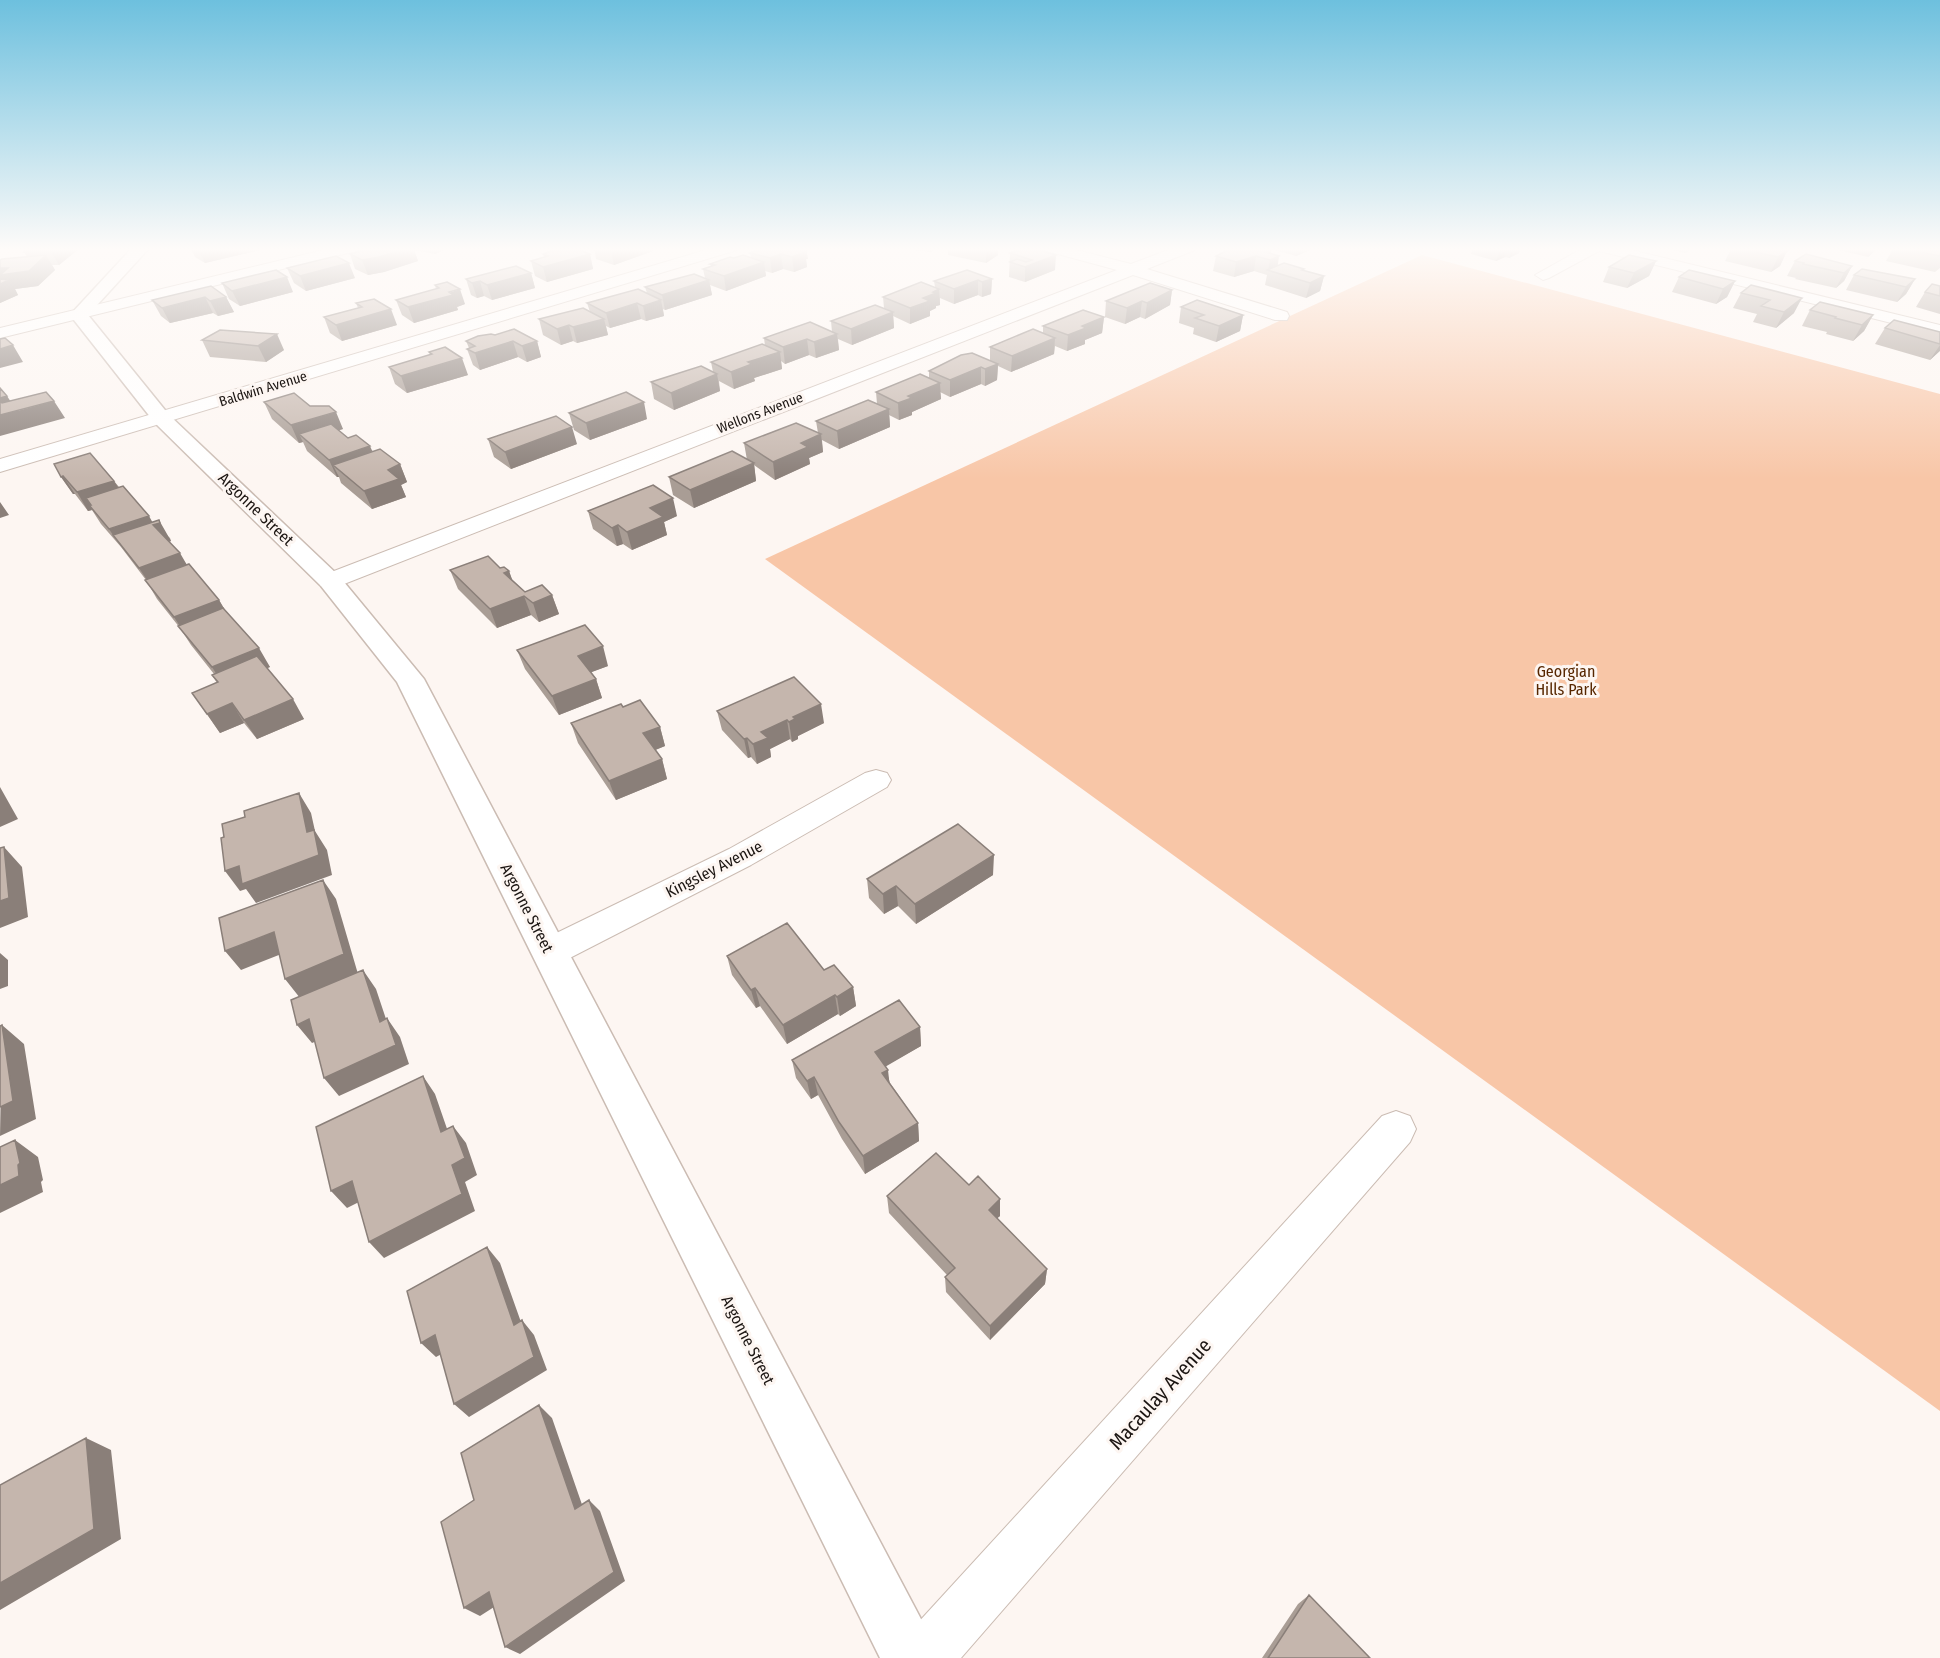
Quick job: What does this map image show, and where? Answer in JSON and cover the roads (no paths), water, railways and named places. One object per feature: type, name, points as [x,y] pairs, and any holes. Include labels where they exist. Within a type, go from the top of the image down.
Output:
[{"type":"street","points":[[0,333],[37,324]]},
{"type":"street","name":"Argonne Street","points":[[86,324],[162,419],[330,581],[410,679],[911,1658]]},
{"type":"street","name":"Baldwin Avenue","points":[[0,466],[476,324]]},
{"type":"street","name":"Wellons Avenue","points":[[330,581],[989,324]]},
{"type":"street","points":[[1917,324],[1940,330]]},
{"type":"street","name":"Kingsley Avenue","points":[[549,952],[749,852],[876,780]]},
{"type":"street","name":"Macaulay Avenue","points":[[924,1658],[1396,1129]]},
{"type":"park label","name":"Georgian Hills Park","points":[[1566,680]]}]
